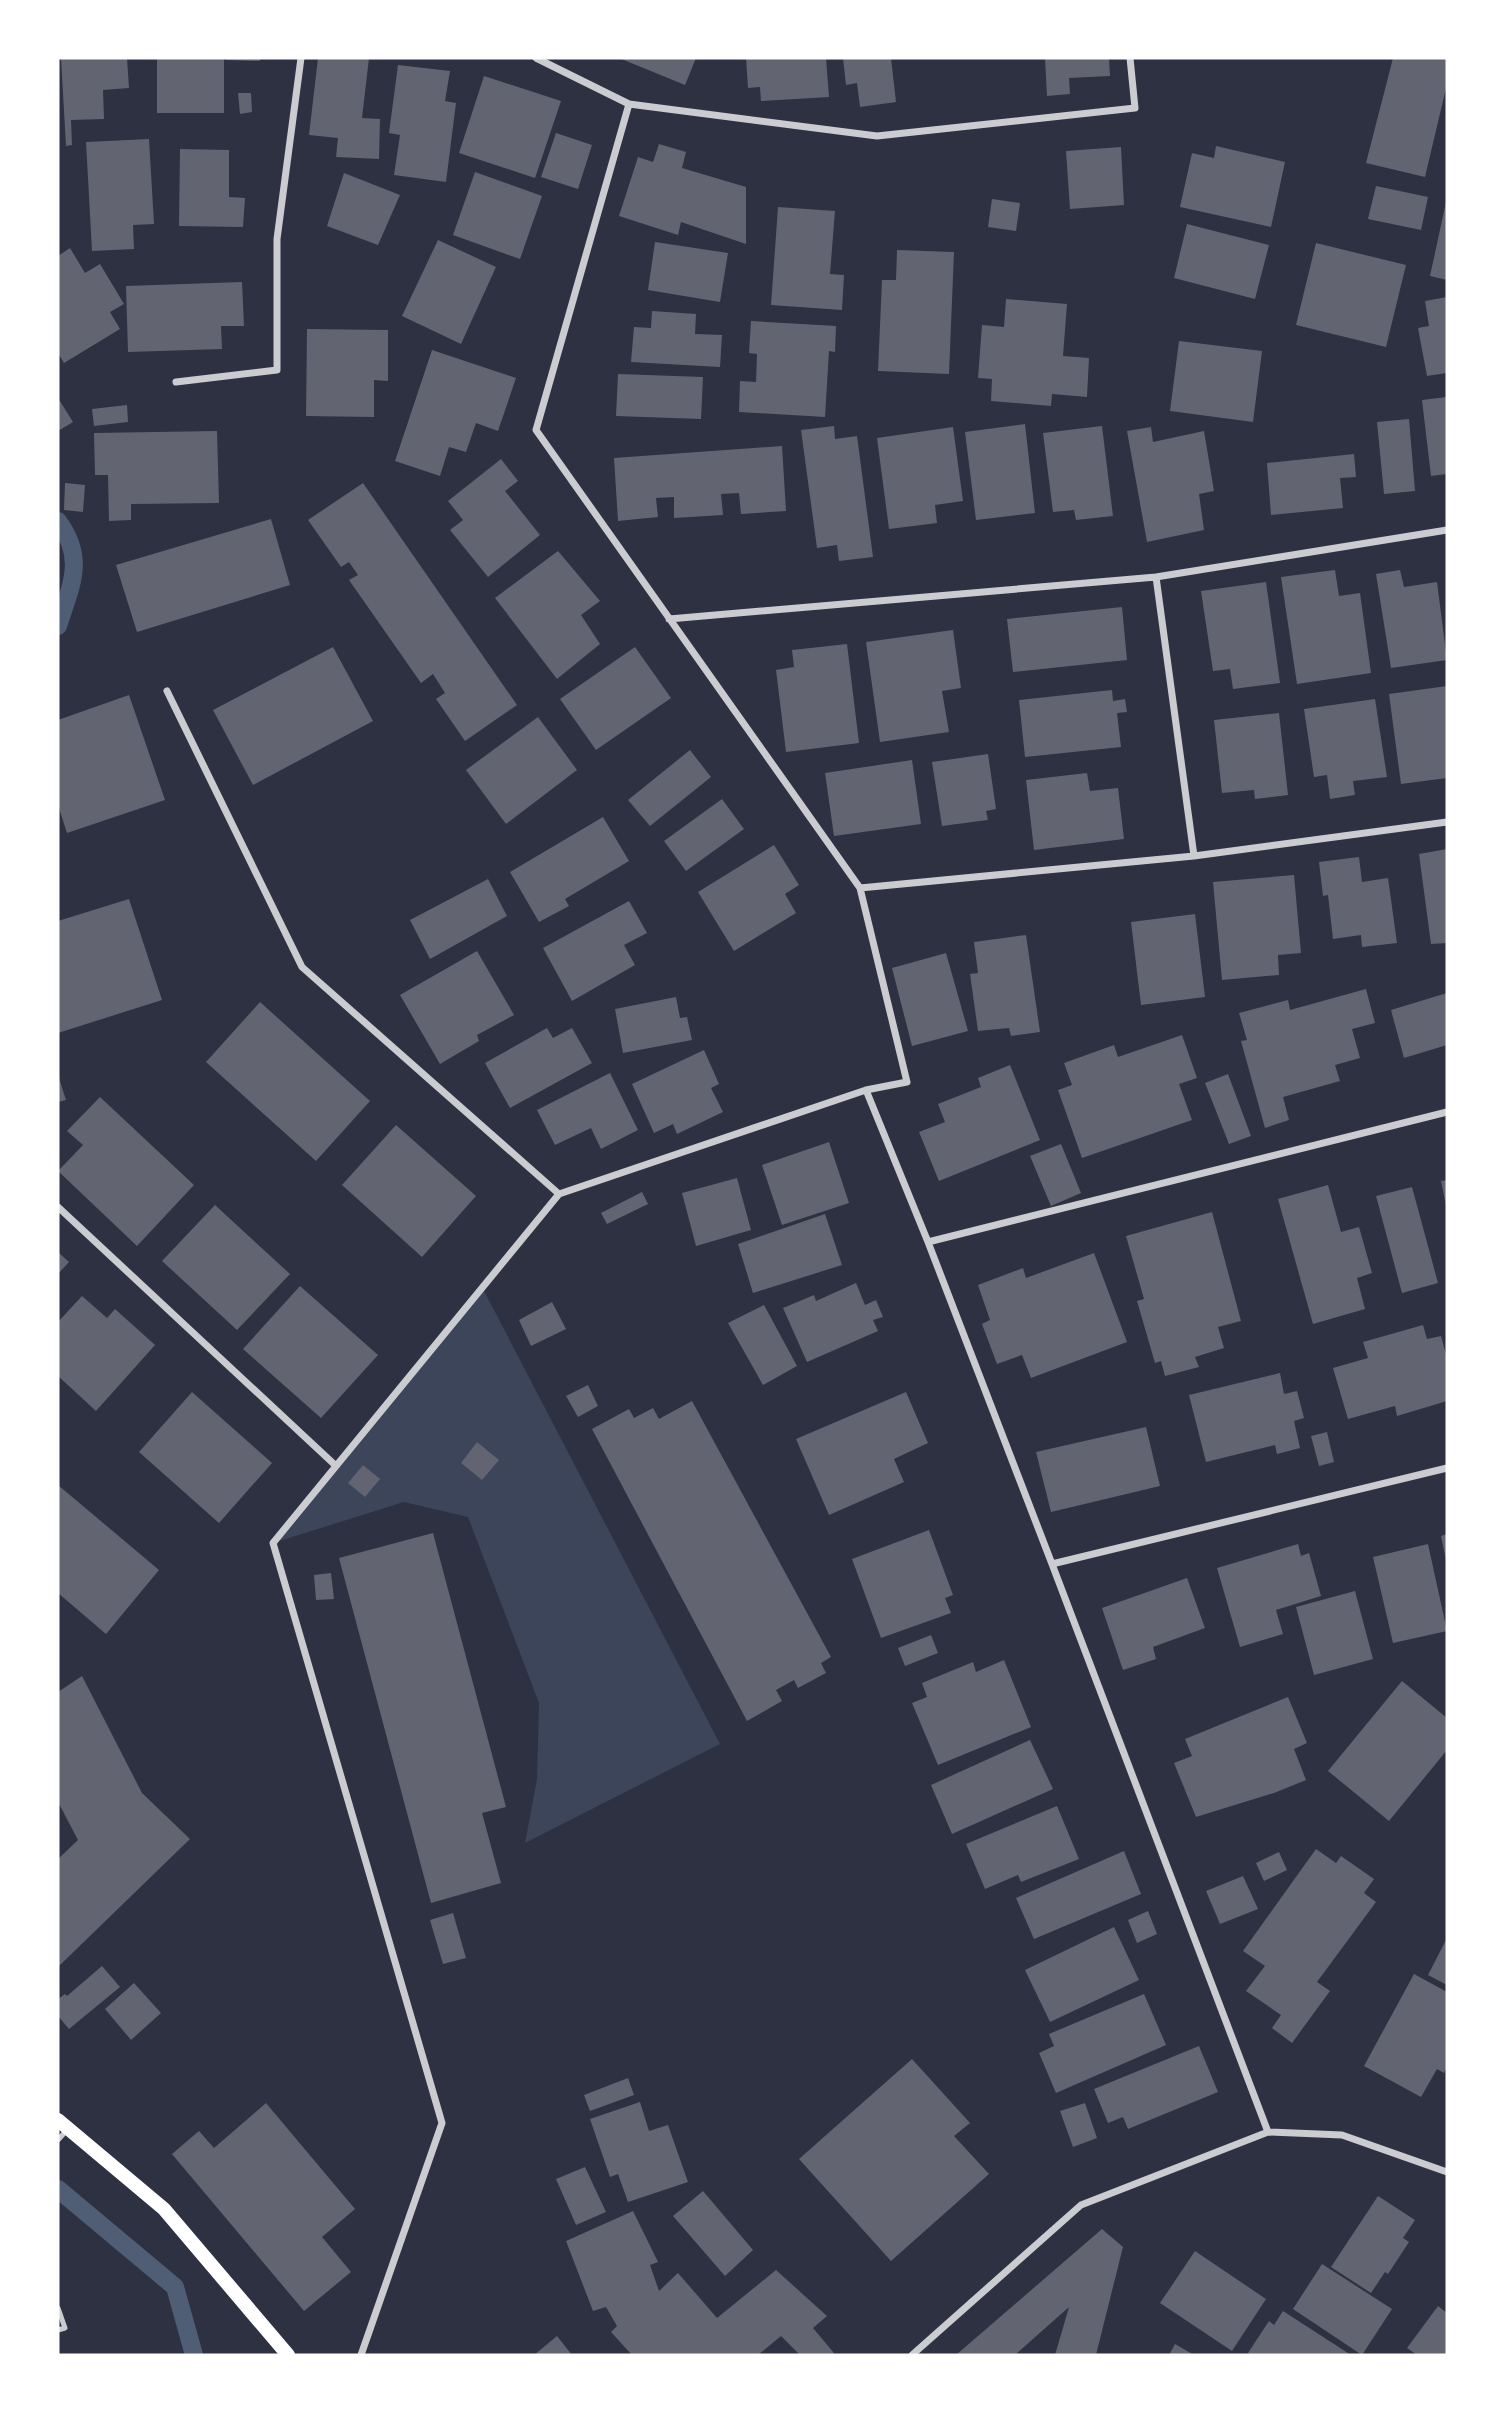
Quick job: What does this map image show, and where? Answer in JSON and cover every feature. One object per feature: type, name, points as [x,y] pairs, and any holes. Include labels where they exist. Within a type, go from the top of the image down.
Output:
[{"type":"main road","points":[[63,2124],[164,2209],[288,2355]]},
{"type":"street","points":[[176,382],[277,370],[277,239],[301,58]]},
{"type":"street","points":[[536,58],[629,104],[877,136],[1135,108],[1130,58]]},
{"type":"street","points":[[361,2355],[442,2123],[273,1543],[559,1194],[866,1090],[907,1082],[860,888],[536,430],[629,104]]},
{"type":"street","points":[[669,619],[1156,577],[1447,530]]},
{"type":"street","points":[[1156,577],[1194,856]]},
{"type":"street","points":[[167,691],[302,967],[559,1194]]},
{"type":"street","points":[[860,888],[1194,856],[1447,822]]},
{"type":"street","points":[[866,1090],[928,1242],[1268,2132]]},
{"type":"street","points":[[928,1242],[1447,1112]]},
{"type":"street","points":[[58,1207],[335,1465]]},
{"type":"street","points":[[1052,1564],[1447,1468]]},
{"type":"street","points":[[912,2355],[1081,2205],[1268,2132],[1342,2135],[1447,2172]]},
{"type":"lane","points":[[58,2140],[63,2124]]},
{"type":"lane","points":[[58,2308],[65,2328],[58,2330]]},
{"type":"shaded area","points":[[482,1287],[720,1744],[525,1843],[537,1779],[539,1703],[468,1517],[404,1502],[273,1543]]},
{"type":"building","points":[[61,58],[127,58],[129,88],[103,90],[104,119],[71,120],[72,145],[66,146]]},
{"type":"building","points":[[157,58],[224,58],[224,113],[157,113]]},
{"type":"building","points":[[260,58],[260,61],[226,60]]},
{"type":"building","points":[[318,58],[369,58],[362,118],[380,119],[379,159],[336,157],[338,138],[309,135]]},
{"type":"building","points":[[619,58],[696,58],[685,85]]},
{"type":"building","points":[[746,58],[826,58],[829,97],[761,101],[760,87],[748,88]]},
{"type":"building","points":[[843,58],[891,58],[896,102],[860,107],[857,83],[846,85]]},
{"type":"building","points":[[1045,58],[1109,58],[1110,76],[1069,78],[1070,94],[1047,96]]},
{"type":"building","points":[[1393,58],[1447,58],[1447,84],[1425,177],[1366,163]]},
{"type":"building","points":[[398,65],[450,71],[445,101],[456,103],[446,182],[394,175],[400,135],[389,133]]},
{"type":"building","points":[[484,76],[561,101],[535,178],[459,153]]},
{"type":"building","points":[[238,93],[251,93],[252,112],[240,114]]},
{"type":"building","points":[[556,133],[592,145],[578,189],[541,177]]},
{"type":"building","points":[[149,139],[154,224],[133,225],[134,249],[92,251],[86,142]]},
{"type":"building","points":[[659,144],[686,152],[682,168],[746,187],[746,244],[681,222],[678,235],[619,216],[638,157],[653,162]]},
{"type":"building","points":[[1216,146],[1285,162],[1271,227],[1180,207],[1192,153],[1214,158]]},
{"type":"building","points":[[1121,147],[1124,205],[1070,209],[1066,151]]},
{"type":"building","points":[[180,149],[229,150],[229,197],[245,198],[243,227],[179,226]]},
{"type":"building","points":[[475,172],[542,196],[520,259],[453,235]]},
{"type":"building","points":[[344,173],[400,195],[378,245],[327,226]]},
{"type":"building","points":[[1376,186],[1428,197],[1421,230],[1368,219]]},
{"type":"building","points":[[992,199],[1020,203],[1016,231],[988,227]]},
{"type":"building","points":[[1447,202],[1447,280],[1430,276]]},
{"type":"building","points":[[778,207],[835,211],[830,274],[844,275],[842,310],[771,305]]},
{"type":"building","points":[[1187,224],[1269,245],[1255,299],[1174,278]]},
{"type":"building","points":[[438,240],[496,267],[461,344],[402,316]]},
{"type":"building","points":[[655,242],[728,253],[720,302],[648,290]]},
{"type":"building","points":[[1316,243],[1406,265],[1386,347],[1296,325]]},
{"type":"building","points":[[70,248],[85,273],[100,264],[124,304],[110,312],[120,329],[64,363],[58,353],[58,256]]},
{"type":"building","points":[[897,250],[954,252],[949,374],[878,371],[882,280],[896,280]]},
{"type":"building","points":[[242,282],[244,326],[221,326],[222,349],[128,352],[126,286]]},
{"type":"building","points":[[1447,297],[1447,373],[1427,376],[1418,328],[1429,326],[1425,301]]},
{"type":"building","points":[[1006,299],[1067,304],[1063,356],[1089,358],[1087,397],[1052,394],[1051,406],[991,401],[992,379],[978,378],[982,325],[1004,327]]},
{"type":"building","points":[[652,311],[696,314],[695,334],[722,335],[720,367],[631,362],[634,327],[651,328]]},
{"type":"building","points":[[751,321],[836,326],[835,352],[829,351],[825,417],[739,412],[740,381],[756,382],[757,354],[749,353]]},
{"type":"building","points":[[307,329],[388,330],[388,381],[374,380],[374,417],[306,416]]},
{"type":"building","points":[[1179,341],[1262,351],[1253,422],[1170,411]]},
{"type":"building","points":[[432,350],[516,378],[498,431],[476,423],[466,452],[449,447],[440,476],[395,461]]},
{"type":"building","points":[[618,374],[703,377],[701,419],[616,416]]},
{"type":"building","points":[[1447,397],[1447,474],[1431,476],[1422,400]]},
{"type":"building","points":[[58,398],[73,422],[58,431]]},
{"type":"building","points":[[127,405],[128,422],[94,426],[92,409]]},
{"type":"building","points":[[1409,419],[1415,491],[1384,494],[1377,422]]},
{"type":"building","points":[[1025,424],[1035,513],[976,520],[965,432]]},
{"type":"building","points":[[834,426],[835,439],[857,436],[873,557],[839,561],[837,545],[817,548],[801,430]]},
{"type":"building","points":[[1102,426],[1113,516],[1076,520],[1074,510],[1053,512],[1043,433]]},
{"type":"building","points":[[953,427],[963,501],[935,505],[937,523],[889,529],[877,438]]},
{"type":"building","points":[[1151,427],[1153,442],[1204,431],[1214,491],[1199,494],[1204,530],[1147,542],[1127,431]]},
{"type":"building","points":[[217,431],[219,503],[131,504],[131,520],[109,521],[108,475],[95,475],[94,433]]},
{"type":"building","points":[[782,446],[786,511],[741,514],[739,493],[721,494],[723,515],[674,518],[674,497],[656,498],[658,517],[618,521],[614,458]]},
{"type":"building","points":[[1354,454],[1356,477],[1340,478],[1343,508],[1271,515],[1267,463]]},
{"type":"building","points":[[501,459],[518,481],[505,491],[540,535],[488,577],[450,530],[463,520],[448,501]]},
{"type":"building","points":[[65,483],[85,485],[83,512],[64,510]]},
{"type":"building","points":[[363,483],[517,705],[465,741],[436,699],[445,693],[433,674],[421,683],[349,580],[358,575],[349,562],[341,567],[308,520]]},
{"type":"building","points":[[271,519],[290,585],[137,632],[116,565]]},
{"type":"building","points":[[558,551],[600,601],[581,615],[600,644],[557,679],[495,598]]},
{"type":"building","points":[[1335,570],[1339,596],[1360,593],[1371,673],[1297,684],[1281,577]]},
{"type":"building","points":[[1400,570],[1404,587],[1437,582],[1447,660],[1391,668],[1376,574]]},
{"type":"building","points":[[1266,582],[1280,683],[1233,689],[1230,669],[1213,671],[1201,591]]},
{"type":"building","points":[[1122,607],[1127,660],[1013,672],[1007,619]]},
{"type":"building","points":[[953,630],[961,688],[942,691],[949,732],[880,742],[866,642]]},
{"type":"building","points":[[847,644],[859,743],[786,752],[776,670],[794,667],[792,650]]},
{"type":"building","points":[[333,647],[373,721],[253,785],[213,710]]},
{"type":"building","points":[[635,647],[671,698],[596,750],[560,699]]},
{"type":"building","points":[[1447,686],[1447,778],[1401,784],[1389,694]]},
{"type":"building","points":[[1112,690],[1113,701],[1125,699],[1127,712],[1117,713],[1121,747],[1025,757],[1019,700]]},
{"type":"building","points":[[129,695],[165,800],[67,833],[58,805],[58,720]]},
{"type":"building","points":[[1375,699],[1387,777],[1353,781],[1355,795],[1330,799],[1327,775],[1314,777],[1304,709]]},
{"type":"building","points":[[1279,713],[1288,795],[1255,799],[1254,790],[1222,793],[1214,720]]},
{"type":"building","points":[[538,717],[577,770],[506,824],[466,770]]},
{"type":"building","points":[[690,750],[711,777],[650,826],[628,800]]},
{"type":"building","points":[[988,754],[996,809],[986,811],[988,820],[942,826],[932,762]]},
{"type":"building","points":[[912,760],[921,824],[834,836],[825,773]]},
{"type":"building","points":[[1087,773],[1090,791],[1118,788],[1124,839],[1034,850],[1026,780]]},
{"type":"building","points":[[722,799],[744,829],[686,871],[664,841]]},
{"type":"building","points":[[603,817],[629,861],[565,899],[569,906],[539,922],[510,872]]},
{"type":"building","points":[[774,845],[799,885],[785,894],[796,913],[734,951],[698,892]]},
{"type":"building","points":[[1447,849],[1447,943],[1431,944],[1419,854]]},
{"type":"building","points":[[1359,857],[1362,882],[1388,878],[1397,943],[1362,947],[1361,935],[1333,939],[1328,895],[1323,896],[1319,862]]},
{"type":"building","points":[[1294,875],[1301,953],[1278,955],[1279,975],[1222,980],[1213,882]]},
{"type":"building","points":[[488,879],[507,916],[430,959],[410,920]]},
{"type":"building","points":[[129,899],[162,1000],[58,1033],[58,921]]},
{"type":"building","points":[[629,901],[647,933],[624,945],[635,965],[572,1001],[543,948]]},
{"type":"building","points":[[1195,914],[1205,997],[1141,1005],[1131,922]]},
{"type":"building","points":[[1026,935],[1040,1032],[1011,1036],[1009,1028],[978,1031],[970,974],[978,973],[974,942]]},
{"type":"building","points":[[477,951],[514,1015],[477,1035],[479,1041],[440,1064],[400,995]]},
{"type":"building","points":[[946,953],[968,1031],[912,1046],[892,968]]},
{"type":"building","points":[[1366,989],[1375,1023],[1352,1029],[1360,1058],[1335,1065],[1340,1081],[1283,1097],[1289,1120],[1265,1128],[1241,1041],[1247,1040],[1239,1013],[1288,1000],[1290,1010]]},
{"type":"building","points":[[1447,993],[1447,1045],[1404,1058],[1391,1010]]},
{"type":"building","points":[[676,997],[680,1018],[687,1017],[692,1040],[623,1053],[615,1009]]},
{"type":"building","points":[[260,1002],[370,1101],[316,1161],[206,1062]]},
{"type":"building","points":[[547,1028],[553,1038],[572,1028],[592,1063],[510,1108],[485,1063]]},
{"type":"building","points":[[1182,1035],[1197,1078],[1179,1084],[1192,1120],[1082,1158],[1058,1090],[1072,1085],[1064,1063],[1114,1045],[1118,1057]]},
{"type":"building","points":[[704,1050],[719,1084],[711,1088],[723,1112],[677,1134],[673,1124],[654,1133],[632,1084]]},
{"type":"building","points":[[1010,1065],[1040,1140],[939,1181],[919,1132],[945,1122],[938,1104],[981,1087],[978,1078]]},
{"type":"building","points":[[610,1073],[638,1130],[601,1149],[591,1128],[555,1145],[537,1110]]},
{"type":"building","points":[[1228,1074],[1251,1136],[1229,1144],[1205,1083]]},
{"type":"building","points":[[58,1075],[66,1100],[58,1102]]},
{"type":"building","points":[[100,1097],[194,1185],[137,1246],[58,1171],[83,1145],[67,1131]]},
{"type":"building","points":[[396,1125],[476,1196],[422,1257],[342,1185]]},
{"type":"building","points":[[829,1142],[849,1203],[782,1225],[762,1165]]},
{"type":"building","points":[[1061,1144],[1081,1193],[1051,1206],[1030,1156]]},
{"type":"building","points":[[737,1178],[751,1230],[696,1246],[682,1193]]},
{"type":"building","points":[[1447,1180],[1447,1205],[1446,1205],[1441,1181]]},
{"type":"building","points":[[1328,1185],[1341,1232],[1359,1227],[1372,1273],[1357,1278],[1365,1309],[1313,1324],[1278,1199]]},
{"type":"building","points":[[1412,1187],[1438,1283],[1402,1293],[1376,1196]]},
{"type":"building","points":[[642,1192],[648,1204],[607,1224],[601,1213]]},
{"type":"building","points":[[215,1205],[290,1274],[237,1330],[162,1261]]},
{"type":"building","points":[[1212,1212],[1241,1321],[1218,1327],[1224,1348],[1195,1357],[1199,1367],[1165,1376],[1161,1361],[1155,1363],[1137,1301],[1144,1299],[1126,1236]]},
{"type":"building","points":[[825,1214],[842,1265],[753,1293],[738,1244]]},
{"type":"building","points":[[58,1252],[69,1262],[58,1274]]},
{"type":"building","points":[[1094,1253],[1127,1342],[1031,1378],[1022,1355],[997,1364],[982,1324],[990,1320],[978,1285],[1023,1268],[1026,1278]]},
{"type":"building","points":[[856,1283],[865,1305],[876,1300],[883,1317],[873,1320],[878,1331],[807,1362],[783,1308],[814,1295],[816,1301]]},
{"type":"building","points":[[300,1286],[378,1355],[321,1418],[243,1349]]},
{"type":"building","points":[[82,1296],[107,1318],[115,1309],[155,1345],[96,1411],[58,1376],[58,1322]]},
{"type":"building","points":[[552,1302],[566,1329],[531,1346],[519,1320]]},
{"type":"building","points":[[764,1305],[797,1366],[763,1385],[728,1323]]},
{"type":"building","points":[[1423,1325],[1427,1339],[1441,1336],[1447,1358],[1447,1401],[1397,1416],[1395,1406],[1348,1419],[1333,1368],[1368,1358],[1363,1342]]},
{"type":"building","points":[[1280,1373],[1284,1394],[1297,1391],[1304,1418],[1294,1421],[1300,1448],[1277,1454],[1275,1445],[1206,1462],[1189,1395]]},
{"type":"building","points":[[588,1385],[598,1406],[578,1417],[566,1396]]},
{"type":"building","points":[[192,1392],[272,1463],[219,1523],[139,1452]]},
{"type":"building","points":[[906,1392],[928,1443],[894,1459],[904,1482],[829,1515],[796,1439]]},
{"type":"building","points":[[692,1401],[831,1657],[821,1663],[826,1673],[798,1688],[794,1680],[776,1690],[782,1701],[747,1721],[592,1429],[629,1409],[634,1418],[653,1408],[659,1419]]},
{"type":"building","points":[[1146,1427],[1160,1486],[1051,1512],[1036,1452]]},
{"type":"building","points":[[1327,1432],[1334,1462],[1319,1466],[1311,1436]]},
{"type":"building","points":[[477,1442],[499,1460],[482,1480],[461,1463]]},
{"type":"building","points":[[363,1465],[380,1479],[365,1497],[348,1483]]},
{"type":"building","points":[[58,1485],[159,1570],[106,1634],[58,1593]]},
{"type":"building","points":[[929,1530],[953,1595],[945,1598],[951,1613],[881,1638],[852,1559]]},
{"type":"building","points":[[433,1533],[506,1807],[482,1813],[501,1883],[431,1903],[339,1558]]},
{"type":"building","points":[[1447,1534],[1447,1560],[1446,1560],[1441,1536]]},
{"type":"building","points":[[1298,1544],[1301,1556],[1309,1553],[1321,1596],[1276,1610],[1283,1634],[1240,1647],[1217,1568]]},
{"type":"building","points":[[1428,1544],[1447,1631],[1393,1643],[1373,1557]]},
{"type":"building","points":[[331,1573],[334,1599],[316,1600],[314,1575]]},
{"type":"building","points":[[1187,1578],[1205,1628],[1153,1647],[1156,1659],[1123,1670],[1102,1608]]},
{"type":"building","points":[[1355,1591],[1373,1659],[1314,1675],[1296,1607]]},
{"type":"building","points":[[931,1635],[938,1653],[905,1666],[898,1648]]},
{"type":"building","points":[[1004,1660],[1031,1727],[938,1765],[912,1703],[927,1697],[922,1683],[973,1662],[976,1672]]},
{"type":"building","points":[[82,1676],[142,1793],[190,1839],[58,1967],[58,1859],[78,1840],[58,1802],[58,1692]]},
{"type":"building","points":[[1402,1681],[1447,1718],[1447,1750],[1389,1821],[1328,1771]]},
{"type":"building","points":[[1288,1697],[1307,1743],[1294,1749],[1306,1780],[1274,1793],[1196,1817],[1174,1763],[1192,1756],[1185,1739]]},
{"type":"building","points":[[1030,1740],[1053,1789],[952,1834],[931,1785]]},
{"type":"building","points":[[1057,1806],[1079,1859],[1021,1882],[1018,1875],[985,1889],[966,1844]]},
{"type":"building","points":[[1316,1849],[1336,1863],[1341,1856],[1374,1879],[1364,1893],[1376,1902],[1317,1982],[1330,1991],[1292,2043],[1272,2028],[1281,2015],[1246,1991],[1265,1966],[1243,1951]]},
{"type":"building","points":[[1124,1851],[1141,1894],[1034,1939],[1016,1898]]},
{"type":"building","points":[[1279,1852],[1287,1870],[1264,1881],[1256,1863]]},
{"type":"building","points":[[1243,1876],[1258,1909],[1220,1924],[1206,1891]]},
{"type":"building","points":[[1148,1911],[1157,1934],[1137,1943],[1128,1920]]},
{"type":"building","points":[[453,1913],[466,1958],[443,1964],[430,1920]]},
{"type":"building","points":[[1114,1927],[1139,1980],[1050,2022],[1025,1970]]},
{"type":"building","points":[[1447,1938],[1447,1985],[1428,1975]]},
{"type":"building","points":[[102,1966],[120,1987],[69,2029],[58,2016],[58,1999],[65,1994],[67,1996]]},
{"type":"building","points":[[1414,1974],[1447,1992],[1447,2067],[1444,2073],[1437,2069],[1421,2097],[1364,2066]]},
{"type":"building","points":[[134,1983],[161,2013],[131,2040],[105,2009]]},
{"type":"building","points":[[1144,1994],[1166,2045],[1056,2093],[1039,2053],[1054,2046],[1049,2034]]},
{"type":"building","points":[[1199,2046],[1218,2092],[1128,2129],[1123,2117],[1108,2123],[1094,2089]]},
{"type":"building","points":[[912,2059],[970,2123],[954,2136],[989,2174],[891,2261],[799,2159]]},
{"type":"building","points":[[628,2078],[634,2095],[590,2111],[584,2095]]},
{"type":"building","points":[[640,2102],[649,2131],[668,2125],[688,2182],[628,2202],[618,2174],[610,2177],[590,2119]]},
{"type":"building","points":[[266,2103],[355,2209],[322,2237],[351,2272],[304,2311],[172,2154],[199,2131],[214,2148]]},
{"type":"building","points":[[1085,2103],[1097,2138],[1073,2147],[1060,2111]]},
{"type":"building","points":[[585,2167],[606,2212],[576,2225],[556,2179]]},
{"type":"building","points":[[703,2191],[753,2250],[725,2276],[673,2216]]},
{"type":"building","points":[[1378,2196],[1415,2220],[1403,2238],[1409,2242],[1388,2274],[1385,2272],[1371,2293],[1331,2267]]},
{"type":"building","points":[[633,2211],[658,2262],[650,2265],[659,2291],[678,2273],[717,2318],[776,2270],[827,2316],[813,2328],[834,2353],[800,2355],[781,2336],[758,2355],[632,2355],[611,2332],[617,2326],[606,2307],[593,2311],[566,2241]]},
{"type":"building","points":[[1102,2229],[1123,2247],[1096,2355],[1055,2355],[1069,2307],[1015,2355],[956,2355]]},
{"type":"building","points":[[1195,2251],[1266,2299],[1232,2351],[1160,2303]]},
{"type":"building","points":[[1322,2264],[1392,2309],[1362,2355],[1293,2309]]},
{"type":"building","points":[[1438,2306],[1447,2313],[1447,2355],[1417,2355],[1407,2348]]},
{"type":"building","points":[[1283,2311],[1351,2355],[1248,2353],[1269,2321],[1274,2325]]},
{"type":"building","points":[[557,2336],[572,2355],[534,2355]]},
{"type":"building","points":[[1175,2344],[1194,2355],[1169,2355]]},
{"type":"waterway","points":[[58,521],[67,535],[74,560],[71,585],[58,626]]},
{"type":"waterway","points":[[58,2189],[175,2287],[194,2355]]}]
